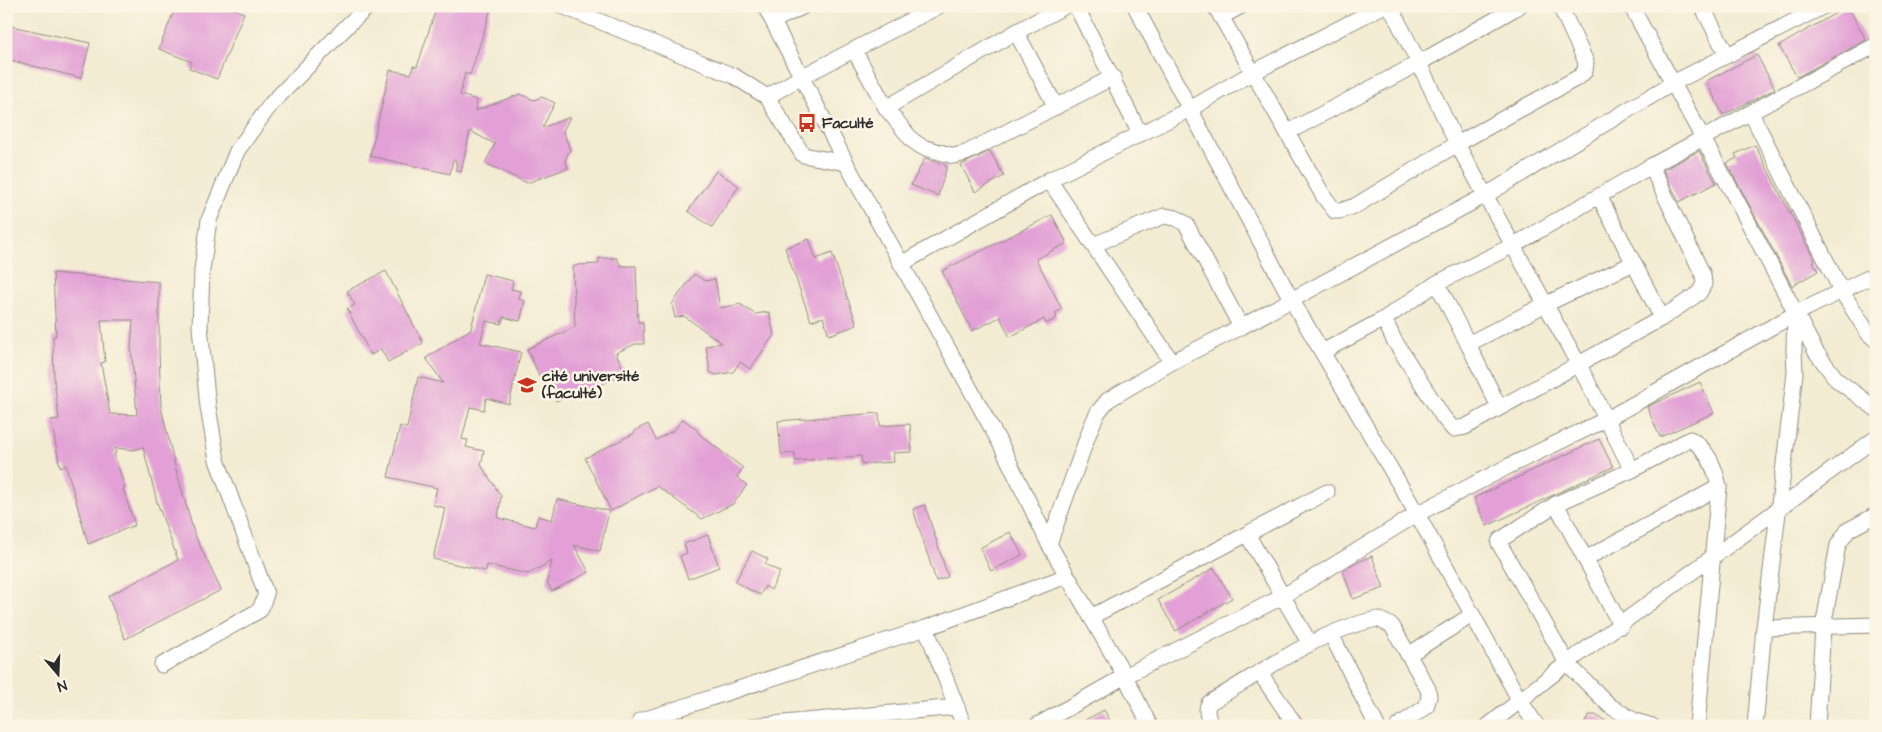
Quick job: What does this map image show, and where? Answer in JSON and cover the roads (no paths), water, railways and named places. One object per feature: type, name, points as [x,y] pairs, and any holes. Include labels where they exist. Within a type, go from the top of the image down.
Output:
[{"type":"street","points":[[162,664],[260,610],[266,594],[217,460],[208,407],[200,327],[202,270],[209,220],[237,151],[271,104],[349,24],[370,6]]},
{"type":"street","points":[[562,6],[734,76],[768,98],[803,155],[846,164]]},
{"type":"street","points":[[765,6],[846,164],[1001,445],[1049,544],[1125,676],[1150,726]]},
{"type":"street","points":[[773,21],[804,6]]},
{"type":"street","points":[[768,98],[801,77],[939,6]]},
{"type":"street","points":[[886,108],[1016,32],[1066,6]]},
{"type":"street","points":[[1076,6],[1140,134]]},
{"type":"street","points":[[1135,6],[1291,299],[1417,514],[1520,701],[1537,726]]},
{"type":"street","points":[[1241,6],[1218,12],[1324,198],[1335,211],[1355,206],[1457,144],[1579,77],[1585,71],[1586,62],[1560,6]]},
{"type":"street","points":[[901,264],[1049,180],[1190,109],[1252,73],[1382,6]]},
{"type":"street","points":[[1390,6],[1457,144],[1579,365],[1632,470]]},
{"type":"street","points":[[1288,132],[1419,63],[1519,6]]},
{"type":"street","points":[[1631,6],[1816,352],[1837,380],[1876,409]]},
{"type":"street","points":[[1049,544],[1098,412],[1117,393],[1486,195],[1673,82],[1824,6]]},
{"type":"street","points":[[1704,7],[1727,55]]},
{"type":"street","points":[[1016,32],[1056,107]]},
{"type":"street","points":[[1322,352],[1384,319],[1437,283],[1514,245],[1651,166],[1876,44]]},
{"type":"street","points":[[854,50],[886,108],[912,140],[922,148],[954,156],[966,152],[1113,77]]},
{"type":"street","points":[[1751,113],[1842,292],[1868,333],[1876,340]]},
{"type":"street","points":[[1384,319],[1394,340],[1443,417],[1454,429],[1462,428],[1662,318],[1699,292],[1704,284],[1703,275],[1651,166]]},
{"type":"street","points":[[1049,180],[1172,362]]},
{"type":"street","points":[[1600,196],[1662,318]]},
{"type":"street","points":[[1093,245],[1164,216],[1176,218],[1186,224],[1241,327]]},
{"type":"street","points":[[1468,344],[1546,304],[1634,263]]},
{"type":"street","points":[[1036,726],[1125,676],[1282,597],[1417,514],[1509,466],[1607,420],[1795,314],[1876,274]]},
{"type":"street","points":[[1437,283],[1499,407]]},
{"type":"street","points":[[1756,726],[1764,628],[1780,509],[1795,373],[1795,314]]},
{"type":"street","points":[[1488,726],[1567,663],[1621,626],[1712,557],[1876,438]]},
{"type":"street","points":[[1652,726],[1635,721],[1610,706],[1567,663],[1499,543],[1500,540],[1556,504],[1632,470],[1690,439],[1700,445],[1716,469],[1719,488],[1697,726]]},
{"type":"street","points":[[1585,559],[1719,488]]},
{"type":"street","points":[[1091,617],[1327,492]]},
{"type":"street","points":[[1556,504],[1621,626]]},
{"type":"street","points":[[1817,726],[1823,627],[1838,545],[1848,530],[1876,515]]},
{"type":"street","points":[[1247,534],[1310,644]]},
{"type":"street","points":[[640,726],[640,721],[926,628],[1067,576]]},
{"type":"street","points":[[1408,655],[1472,615]]},
{"type":"street","points":[[1212,726],[1207,707],[1209,703],[1310,644],[1331,634],[1378,619],[1392,626],[1428,689],[1429,697],[1426,707],[1398,726]]},
{"type":"street","points":[[1764,628],[1876,625]]},
{"type":"street","points":[[926,628],[964,726]]},
{"type":"street","points":[[1331,634],[1377,726]]},
{"type":"street","points":[[1260,673],[1296,726]]},
{"type":"street","points":[[752,726],[957,707]]},
{"type":"place","name":"Faculté","points":[[807,123]]},
{"type":"place","name":"cité université (faculté)","points":[[527,385]]}]
